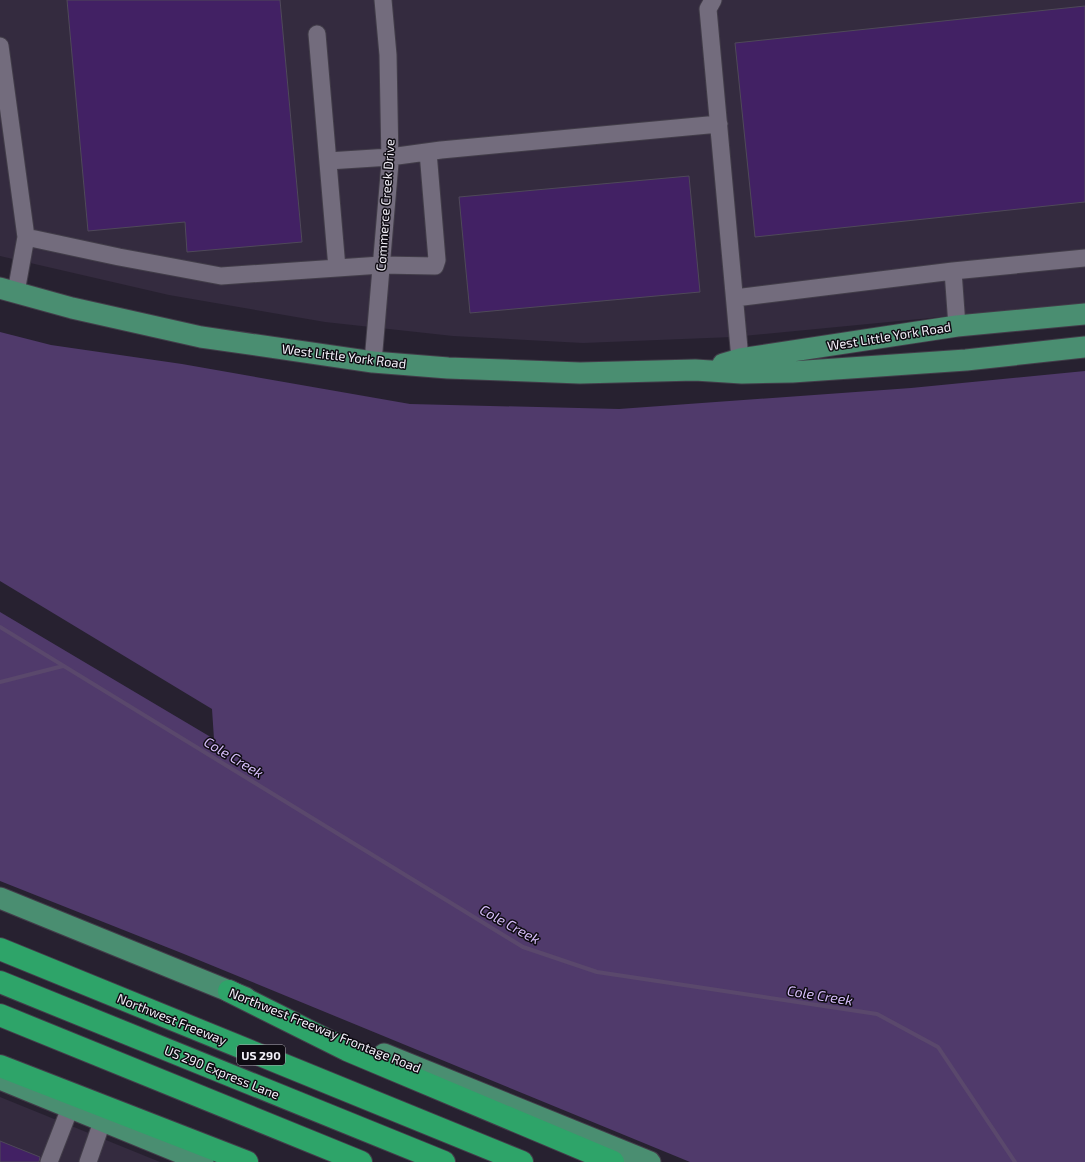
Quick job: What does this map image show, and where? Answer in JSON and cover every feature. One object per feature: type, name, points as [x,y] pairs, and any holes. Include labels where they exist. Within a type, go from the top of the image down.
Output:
[{"type":"highway","name":"Northwest Freeway","points":[[0,949],[522,1162]]},
{"type":"highway","name":"US 290 Express Lane","points":[[0,982],[444,1162]]},
{"type":"highway","points":[[229,991],[347,1050],[613,1162]]},
{"type":"highway","points":[[0,1016],[361,1162]]},
{"type":"highway","points":[[0,1066],[247,1162]]},
{"type":"main road","name":"West Little York Road","points":[[8,290],[72,308],[201,336],[373,362],[448,368],[580,373],[695,370],[742,373],[792,372],[966,360],[1085,347]]},
{"type":"main road","name":"West Little York Road","points":[[695,370],[740,359],[956,326],[1085,314]]},
{"type":"main road","name":"Northwest Freeway Frontage Road","points":[[0,898],[650,1162]]},
{"type":"main road","points":[[0,1079],[202,1162]]},
{"type":"street","name":"Commerce Creek Drive","points":[[373,362],[390,157],[388,55],[383,0]]},
{"type":"street","points":[[714,0],[708,9],[740,359]]},
{"type":"street","points":[[317,34],[337,268]]},
{"type":"street","points":[[0,46],[26,237],[8,290]]},
{"type":"street","points":[[328,161],[390,157],[719,124]]},
{"type":"street","points":[[26,237],[119,257],[221,276],[381,265],[435,266],[437,260],[428,152]]},
{"type":"street","points":[[735,298],[953,271],[1085,258]]},
{"type":"street","points":[[953,271],[956,326]]},
{"type":"street","points":[[49,1162],[70,1108]]},
{"type":"street","points":[[88,1162],[102,1122]]},
{"type":"shaded area","points":[[0,0],[1085,0],[1085,303],[733,337],[583,343],[453,336],[325,322],[169,295],[0,256]]},
{"type":"shaded area","points":[[0,332],[51,345],[182,364],[410,404],[619,409],[911,388],[1085,371],[1085,1162],[690,1162],[184,954],[0,881],[0,612],[214,739],[212,709],[0,581]]},
{"type":"shaded area","points":[[0,1097],[160,1162],[0,1162]]},
{"type":"building","points":[[67,0],[280,0],[302,242],[187,252],[185,222],[88,231]]},
{"type":"building","points":[[1085,6],[1085,202],[755,237],[735,43]]},
{"type":"building","points":[[689,176],[700,292],[470,313],[459,197]]},
{"type":"building","points":[[0,1141],[40,1157],[39,1162],[0,1162]]},
{"type":"waterway","name":"Cole Creek","points":[[0,627],[523,947],[597,972],[877,1014],[938,1047],[1015,1162]]},
{"type":"waterway","points":[[0,682],[63,666]]}]
